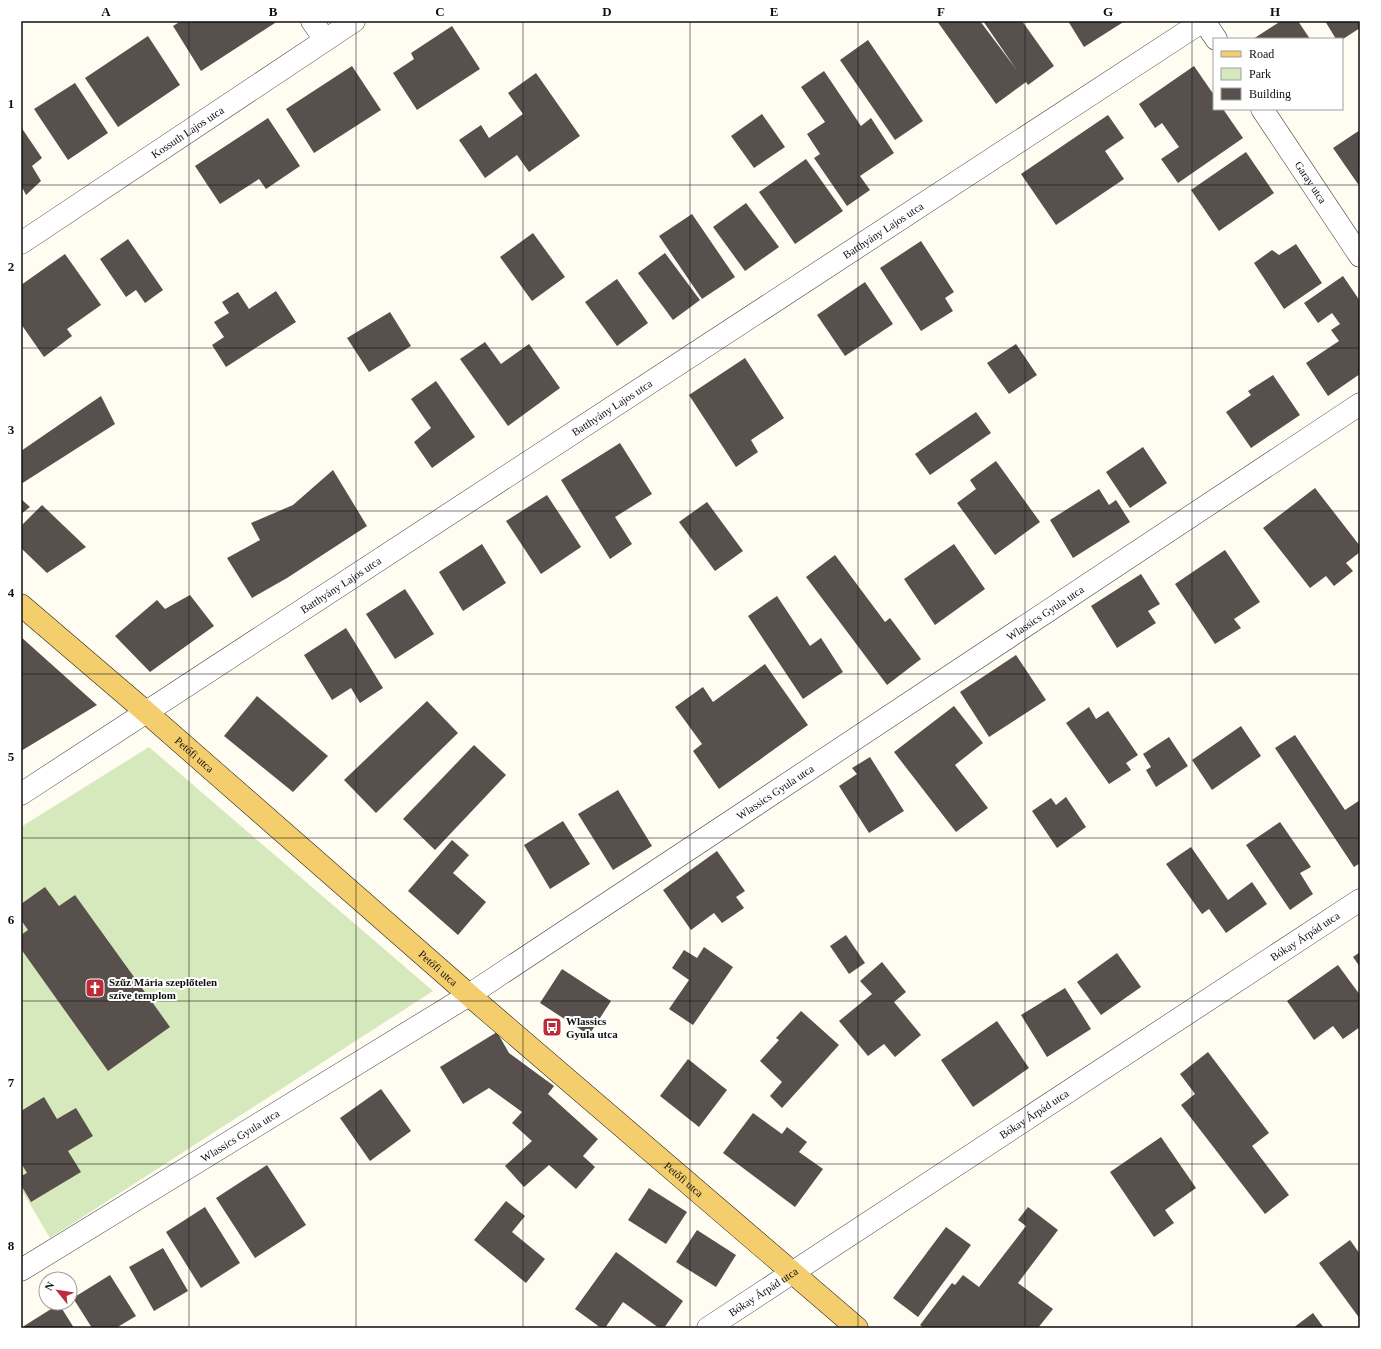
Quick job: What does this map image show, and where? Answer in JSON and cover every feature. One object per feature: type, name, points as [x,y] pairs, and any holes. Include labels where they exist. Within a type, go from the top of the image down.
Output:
[{"type":"main road","name":"Petőfi utca","points":[[21,605],[857,1328]]},
{"type":"street","points":[[312,21],[325,40]]},
{"type":"street","name":"Kossuth Lajos utca","points":[[21,243],[354,21]]},
{"type":"street","points":[[1204,21],[1215,38]]},
{"type":"street","name":"Batthyány Lajos utca","points":[[21,794],[1204,21]]},
{"type":"street","name":"Garay utca","points":[[1263,110],[1360,256]]},
{"type":"street","name":"Wlassics Gyula utca","points":[[21,1270],[469,994],[1360,404]]},
{"type":"street","name":"Bókay Árpád utca","points":[[708,1328],[794,1273],[1360,900]]},
{"type":"green space","points":[[149,747],[433,991],[50,1238],[21,1189],[21,827]]},
{"type":"building","points":[[181,21],[273,21],[275,23],[201,71],[173,26]]},
{"type":"building","points":[[937,21],[980,21],[1016,69],[983,21],[1022,21],[1054,66],[1028,85],[1026,82],[996,104]]},
{"type":"building","points":[[1068,21],[1125,21],[1084,47]]},
{"type":"building","points":[[1281,21],[1298,21],[1309,38],[1255,38]]},
{"type":"building","points":[[1325,21],[1360,21],[1360,28],[1343,39],[1335,38]]},
{"type":"building","points":[[452,26],[480,69],[417,110],[393,73],[414,59],[411,53]]},
{"type":"building","points":[[148,36],[180,85],[118,127],[85,78]]},
{"type":"building","points":[[868,40],[923,121],[895,140],[840,60]]},
{"type":"building","points":[[352,66],[381,110],[314,153],[286,109]]},
{"type":"building","points":[[1194,66],[1213,94],[1213,110],[1224,110],[1243,138],[1178,183],[1161,159],[1179,147],[1162,123],[1155,128],[1139,104]]},
{"type":"building","points":[[824,71],[861,126],[871,118],[894,153],[860,176],[870,190],[847,206],[814,158],[820,154],[807,134],[825,122],[801,87]]},
{"type":"building","points":[[536,73],[580,136],[529,172],[517,155],[485,178],[459,140],[481,125],[489,138],[523,114],[508,93]]},
{"type":"building","points":[[75,83],[108,133],[68,160],[34,109]]},
{"type":"building","points":[[762,114],[785,147],[754,168],[731,136]]},
{"type":"building","points":[[1108,115],[1124,138],[1105,151],[1124,179],[1056,225],[1021,174]]},
{"type":"building","points":[[268,118],[300,166],[266,189],[259,179],[220,204],[195,166]]},
{"type":"building","points":[[21,127],[42,158],[32,166],[41,181],[26,195],[23,189],[21,190]]},
{"type":"building","points":[[1360,130],[1360,187],[1333,148]]},
{"type":"building","points":[[1246,152],[1274,193],[1219,231],[1191,190]]},
{"type":"building","points":[[806,159],[843,211],[795,244],[759,192]]},
{"type":"building","points":[[746,203],[779,247],[745,271],[713,227]]},
{"type":"building","points":[[692,214],[735,277],[702,299],[659,236]]},
{"type":"building","points":[[533,233],[565,277],[532,301],[500,257]]},
{"type":"building","points":[[128,239],[163,290],[145,303],[136,290],[126,297],[100,259]]},
{"type":"building","points":[[921,241],[954,292],[945,298],[953,311],[921,331],[880,268]]},
{"type":"building","points":[[1296,244],[1322,283],[1284,309],[1254,263],[1272,250],[1279,255]]},
{"type":"building","points":[[665,253],[700,300],[673,320],[638,273]]},
{"type":"building","points":[[65,254],[101,305],[67,329],[72,336],[44,357],[21,324],[21,285]]},
{"type":"building","points":[[1343,276],[1360,301],[1360,374],[1328,396],[1306,363],[1339,341],[1331,330],[1340,324],[1332,313],[1318,323],[1304,303]]},
{"type":"building","points":[[617,279],[648,323],[617,346],[585,302]]},
{"type":"building","points":[[865,282],[893,324],[845,356],[817,315]]},
{"type":"building","points":[[276,291],[296,322],[226,367],[212,345],[224,337],[214,322],[229,313],[222,302],[238,292],[249,309]]},
{"type":"building","points":[[390,312],[411,346],[369,372],[347,338]]},
{"type":"building","points":[[485,342],[501,364],[529,344],[560,388],[508,426],[460,359]]},
{"type":"building","points":[[1016,344],[1037,375],[1009,394],[987,363]]},
{"type":"building","points":[[745,358],[784,418],[751,440],[758,452],[736,467],[689,395]]},
{"type":"building","points":[[1273,375],[1300,415],[1251,448],[1226,412],[1251,395],[1248,391]]},
{"type":"building","points":[[436,381],[475,437],[432,468],[414,442],[431,428],[411,399]]},
{"type":"building","points":[[101,396],[115,424],[21,484],[21,451]]},
{"type":"building","points":[[976,412],[991,433],[930,475],[915,454]]},
{"type":"building","points":[[620,443],[652,494],[615,517],[632,544],[610,559],[561,480]]},
{"type":"building","points":[[1143,447],[1167,483],[1130,508],[1106,472]]},
{"type":"building","points":[[996,461],[1040,522],[995,555],[957,503],[976,489],[970,480]]},
{"type":"building","points":[[333,470],[367,526],[287,578],[252,598],[227,558],[260,540],[251,523],[293,505]]},
{"type":"building","points":[[1315,488],[1360,546],[1360,552],[1346,563],[1353,571],[1334,586],[1326,576],[1310,588],[1263,528]]},
{"type":"building","points":[[1099,489],[1109,505],[1116,500],[1130,522],[1073,558],[1050,520]]},
{"type":"building","points":[[547,495],[581,547],[541,574],[506,521]]},
{"type":"building","points":[[21,499],[30,507],[21,514]]},
{"type":"building","points":[[707,502],[743,551],[715,571],[679,522]]},
{"type":"building","points":[[42,505],[86,547],[47,573],[21,548],[21,526]]},
{"type":"building","points":[[482,544],[506,583],[463,611],[439,572]]},
{"type":"building","points":[[954,544],[985,589],[935,625],[904,579]]},
{"type":"building","points":[[1225,550],[1260,602],[1234,619],[1241,628],[1215,644],[1175,584]]},
{"type":"building","points":[[835,555],[885,622],[890,618],[921,659],[887,685],[806,577]]},
{"type":"building","points":[[1141,574],[1160,604],[1148,611],[1156,623],[1117,648],[1091,606]]},
{"type":"building","points":[[405,589],[434,634],[395,659],[366,614]]},
{"type":"building","points":[[190,595],[214,626],[150,672],[115,636],[157,600],[165,609]]},
{"type":"building","points":[[777,596],[810,646],[821,638],[843,672],[803,699],[748,616]]},
{"type":"building","points":[[346,628],[383,688],[360,703],[351,688],[332,700],[304,655]]},
{"type":"building","points":[[21,637],[97,705],[21,751]]},
{"type":"building","points":[[1016,655],[1046,700],[989,737],[960,692]]},
{"type":"building","points":[[765,664],[808,725],[719,789],[693,751],[702,744],[675,707],[703,687],[713,702]]},
{"type":"building","points":[[257,696],[328,756],[293,792],[224,736]]},
{"type":"building","points":[[427,701],[458,733],[376,813],[344,780]]},
{"type":"building","points":[[954,706],[983,743],[955,765],[988,808],[956,832],[894,752]]},
{"type":"building","points":[[1089,707],[1096,719],[1108,711],[1138,755],[1126,763],[1131,770],[1109,784],[1066,723]]},
{"type":"building","points":[[1241,726],[1261,756],[1212,790],[1192,760]]},
{"type":"building","points":[[1295,735],[1345,810],[1360,800],[1360,863],[1354,867],[1275,748]]},
{"type":"building","points":[[1169,737],[1188,766],[1156,787],[1146,770],[1151,767],[1143,754]]},
{"type":"building","points":[[474,745],[506,775],[435,850],[403,819]]},
{"type":"building","points":[[870,757],[904,811],[869,833],[839,786],[857,774],[852,768]]},
{"type":"building","points":[[618,790],[652,846],[613,870],[578,814]]},
{"type":"building","points":[[1066,797],[1086,827],[1057,848],[1032,811],[1051,798],[1056,805]]},
{"type":"building","points":[[563,821],[590,864],[550,889],[524,845]]},
{"type":"building","points":[[1280,822],[1311,867],[1300,873],[1313,894],[1290,910],[1246,845]]},
{"type":"building","points":[[452,840],[469,855],[453,873],[486,902],[458,935],[408,891]]},
{"type":"building","points":[[1191,847],[1228,900],[1252,882],[1267,904],[1226,933],[1209,909],[1202,914],[1166,864]]},
{"type":"building","points":[[717,851],[745,891],[736,897],[744,908],[722,923],[714,913],[691,930],[663,890]]},
{"type":"building","name":"Szűz Mária szeplőtelen szíve templom","points":[[45,887],[59,906],[75,895],[170,1027],[108,1071],[21,949],[21,935],[28,930],[21,920],[21,904]]},
{"type":"building","points":[[846,935],[865,963],[849,974],[830,946]]},
{"type":"building","points":[[704,947],[733,967],[693,1025],[669,1009],[689,980],[672,968],[684,950],[697,958]]},
{"type":"building","points":[[1360,952],[1360,967],[1353,957]]},
{"type":"building","points":[[1117,953],[1141,987],[1101,1015],[1077,982]]},
{"type":"building","points":[[882,962],[906,992],[894,1002],[921,1035],[895,1057],[884,1044],[868,1056],[839,1021],[872,994],[860,981]]},
{"type":"building","points":[[1338,965],[1360,995],[1360,1027],[1343,1039],[1333,1026],[1314,1040],[1287,1001]]},
{"type":"building","points":[[562,969],[611,1001],[589,1035],[540,1003]]},
{"type":"building","points":[[1065,988],[1091,1029],[1047,1057],[1021,1015]]},
{"type":"building","points":[[801,1011],[839,1045],[782,1108],[770,1096],[782,1082],[760,1061],[779,1040],[776,1038]]},
{"type":"building","points":[[997,1021],[1029,1068],[973,1107],[941,1060]]},
{"type":"building","points":[[497,1032],[509,1053],[554,1086],[548,1094],[598,1139],[583,1156],[595,1167],[576,1189],[549,1165],[524,1187],[505,1166],[532,1141],[512,1123],[522,1112],[489,1088],[463,1104],[440,1067]]},
{"type":"building","points":[[1208,1052],[1269,1133],[1252,1146],[1289,1195],[1265,1214],[1181,1105],[1195,1094],[1180,1074]]},
{"type":"building","points":[[688,1059],[727,1090],[699,1127],[660,1096]]},
{"type":"building","points":[[381,1089],[411,1131],[370,1161],[340,1118]]},
{"type":"building","points":[[44,1097],[57,1119],[76,1108],[93,1136],[68,1151],[81,1172],[31,1202],[21,1185],[21,1176],[27,1173],[21,1163],[21,1111]]},
{"type":"building","points":[[753,1113],[782,1134],[787,1127],[807,1142],[799,1152],[823,1169],[795,1207],[723,1153]]},
{"type":"building","points":[[1161,1137],[1196,1188],[1165,1210],[1174,1223],[1154,1237],[1110,1172]]},
{"type":"building","points":[[267,1165],[306,1225],[255,1258],[216,1198]]},
{"type":"building","points":[[649,1188],[687,1212],[666,1244],[628,1220]]},
{"type":"building","points":[[506,1201],[525,1216],[512,1232],[545,1259],[526,1283],[474,1240]]},
{"type":"building","points":[[205,1207],[240,1263],[201,1288],[166,1232]]},
{"type":"building","points":[[1028,1207],[1058,1230],[1018,1283],[1053,1309],[1038,1328],[924,1328],[920,1325],[952,1283],[955,1285],[963,1275],[979,1287],[1026,1226],[1018,1220]]},
{"type":"building","points":[[946,1227],[971,1245],[918,1317],[893,1298]]},
{"type":"building","points":[[697,1230],[736,1255],[716,1287],[676,1262]]},
{"type":"building","points":[[1350,1240],[1360,1254],[1360,1319],[1319,1263]]},
{"type":"building","points":[[163,1248],[188,1291],[154,1311],[129,1267]]},
{"type":"building","points":[[616,1252],[683,1301],[664,1328],[659,1328],[623,1302],[605,1328],[601,1328],[575,1309]]},
{"type":"building","points":[[110,1275],[136,1316],[116,1328],[92,1328],[78,1306],[78,1295]]},
{"type":"building","points":[[48,1311],[63,1311],[74,1328],[25,1328],[24,1326]]},
{"type":"building","points":[[1313,1313],[1324,1328],[1293,1328]]},
{"type":"place","name":"Szűz Mária szeplőtelen szíve templom","points":[[95,988]]},
{"type":"place","name":"Wlassics Gyula utca","points":[[552,1027]]}]
